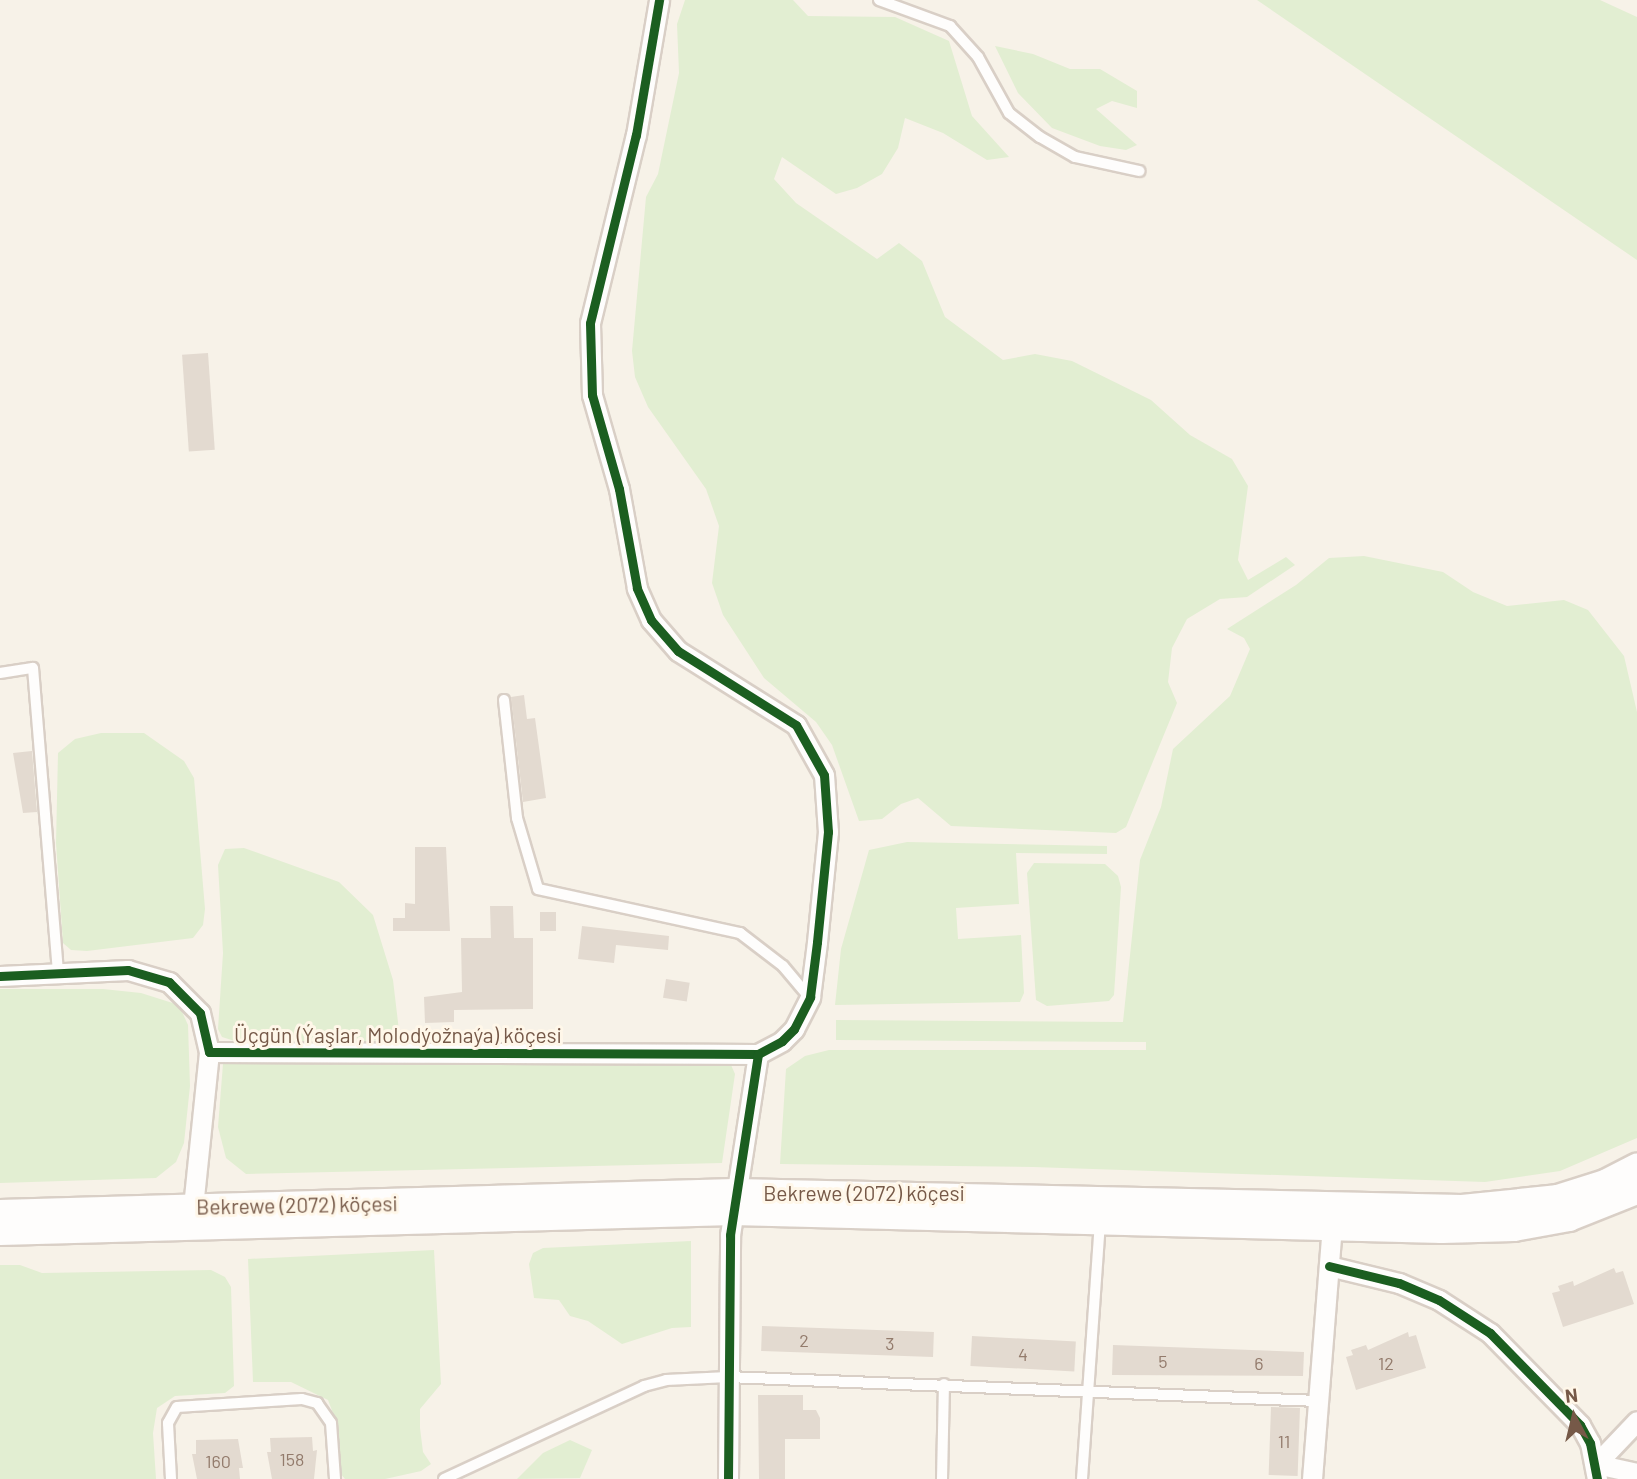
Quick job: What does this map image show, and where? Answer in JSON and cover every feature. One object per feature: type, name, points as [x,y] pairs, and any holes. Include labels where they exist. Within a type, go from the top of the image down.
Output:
[{"type":"main road","name":"Bekrewe (2072) köçesi","points":[[0,1232],[734,1202],[1100,1220],[1333,1215],[1508,1205],[1559,1198],[1605,1183],[1637,1167]]},
{"type":"main road","name":"Bekrewe (2072) köçesi","points":[[0,1213],[193,1207],[734,1202],[1333,1215],[1514,1228],[1569,1218],[1637,1191]]},
{"type":"street","points":[[659,0],[636,135],[590,323],[592,395],[619,489],[637,587],[652,620],[678,651],[796,725],[824,775],[828,832],[810,997],[794,1029],[766,1053],[758,1054],[734,1202],[728,1479]]},
{"type":"street","name":"Üçgün (Ýaşlar, Molodýožnaýa) köçesi","points":[[0,976],[128,971],[169,982],[191,999],[200,1013],[209,1052],[758,1054]]},
{"type":"street","points":[[193,1207],[209,1052]]},
{"type":"street","points":[[1312,1479],[1333,1215]]},
{"type":"street","points":[[1329,1266],[1399,1283],[1468,1317],[1580,1425],[1597,1471]]},
{"type":"street","points":[[1597,1471],[1637,1421]]},
{"type":"street","points":[[1597,1471],[1637,1473]]},
{"type":"lane","points":[[879,0],[950,26],[978,57],[1009,113],[1041,137],[1075,157],[1139,171]]},
{"type":"lane","points":[[0,673],[33,668],[58,972]]},
{"type":"lane","points":[[503,700],[517,818],[538,889],[740,933],[775,958],[810,997]]},
{"type":"lane","points":[[1082,1479],[1100,1220]]},
{"type":"lane","points":[[444,1479],[644,1386],[666,1380],[729,1377],[1319,1401]]},
{"type":"lane","points":[[942,1479],[944,1384]]},
{"type":"lane","points":[[171,1479],[169,1423],[177,1407],[302,1399],[317,1403],[331,1423],[335,1479]]},
{"type":"green space","points":[[685,0],[793,0],[808,16],[895,17],[949,41],[972,116],[1009,157],[987,160],[943,133],[905,118],[898,148],[882,174],[857,188],[836,194],[782,157],[774,179],[796,203],[877,259],[899,243],[922,261],[945,317],[1003,360],[1035,354],[1072,361],[1151,400],[1190,435],[1232,459],[1248,486],[1238,560],[1248,580],[1286,557],[1295,565],[1247,597],[1220,599],[1187,619],[1172,648],[1168,682],[1177,703],[1126,827],[1116,833],[951,826],[918,798],[901,804],[882,819],[859,821],[832,745],[816,722],[764,678],[723,615],[712,583],[719,526],[706,489],[648,407],[635,377],[632,351],[646,197],[658,174],[679,73],[677,24]]},
{"type":"green space","points":[[1257,0],[1600,0],[1637,17],[1637,260]]},
{"type":"green space","points":[[995,46],[1033,54],[1070,69],[1100,69],[1137,91],[1137,108],[1112,101],[1096,109],[1137,145],[1126,150],[1100,146],[1052,128],[1018,93]]},
{"type":"green space","points":[[1364,556],[1443,572],[1473,592],[1507,606],[1564,600],[1588,610],[1624,656],[1637,712],[1637,1138],[1560,1171],[1485,1182],[1033,1167],[780,1164],[786,1069],[805,1056],[829,1050],[1146,1050],[1146,1042],[836,1040],[836,1020],[1123,1022],[1140,860],[1161,807],[1173,749],[1230,696],[1250,649],[1244,638],[1227,629],[1296,585],[1329,558]]},
{"type":"green space","points":[[101,733],[144,733],[184,761],[194,778],[205,909],[203,925],[193,938],[87,951],[71,950],[63,943],[56,843],[58,753],[75,739]]},
{"type":"green space","points":[[907,842],[1107,846],[1107,854],[1016,853],[1019,904],[956,908],[958,939],[1021,935],[1024,993],[1020,1002],[835,1005],[841,949],[869,850]]},
{"type":"green space","points":[[244,848],[339,882],[373,915],[393,980],[400,1039],[295,1045],[241,1043],[222,1037],[218,1029],[223,953],[218,865],[225,849]]},
{"type":"green space","points":[[1034,863],[1105,864],[1118,876],[1121,887],[1114,995],[1109,1001],[1047,1006],[1036,1000],[1027,873]]},
{"type":"green space","points":[[0,989],[103,989],[141,993],[179,1005],[188,1025],[190,1086],[184,1143],[176,1162],[156,1178],[0,1183]]},
{"type":"green space","points":[[728,1058],[735,1074],[722,1163],[246,1174],[226,1158],[218,1127],[223,1064],[232,1061]]},
{"type":"green space","points":[[691,1241],[691,1327],[672,1328],[622,1344],[588,1321],[570,1316],[559,1300],[534,1298],[529,1264],[533,1253],[543,1248]]},
{"type":"green space","points":[[434,1250],[441,1384],[420,1409],[423,1452],[431,1464],[421,1471],[385,1479],[345,1479],[340,1473],[336,1421],[328,1400],[291,1382],[253,1382],[248,1259]]},
{"type":"green space","points":[[0,1265],[20,1265],[42,1273],[211,1270],[225,1277],[231,1287],[234,1386],[225,1393],[175,1396],[157,1408],[153,1433],[156,1479],[0,1479]]},
{"type":"green space","points":[[570,1440],[592,1450],[580,1478],[517,1479],[543,1453]]},
{"type":"building","points":[[208,353],[215,450],[189,452],[182,355]]},
{"type":"building","points":[[524,695],[527,719],[535,718],[546,798],[523,802],[511,697]]},
{"type":"building","points":[[32,751],[37,812],[23,813],[13,753]]},
{"type":"building","points":[[415,847],[446,847],[450,931],[393,931],[393,918],[405,918],[405,903],[415,904]]},
{"type":"building","points":[[490,906],[513,906],[514,938],[533,938],[533,1009],[454,1010],[454,1022],[425,1023],[424,997],[462,992],[461,938],[491,938]]},
{"type":"building","points":[[540,912],[556,912],[556,931],[540,931]]},
{"type":"building","points":[[582,926],[669,936],[668,950],[616,945],[614,963],[578,959]]},
{"type":"building","points":[[666,979],[690,983],[687,1002],[663,998]]},
{"type":"building","points":[[1614,1268],[1616,1273],[1623,1271],[1634,1304],[1563,1327],[1552,1293],[1560,1291],[1558,1286],[1573,1281],[1574,1286]]},
{"type":"building","points":[[762,1326],[934,1332],[933,1357],[761,1351]]},
{"type":"building","points":[[1408,1332],[1409,1337],[1416,1335],[1426,1368],[1356,1390],[1346,1357],[1353,1355],[1351,1350],[1366,1345],[1368,1350]]},
{"type":"building","points":[[972,1336],[1076,1341],[1074,1371],[970,1366]]},
{"type":"building","points":[[1113,1345],[1304,1352],[1303,1376],[1112,1375]]},
{"type":"building","points":[[758,1395],[803,1395],[803,1410],[816,1410],[820,1418],[820,1439],[785,1439],[785,1479],[759,1479]]},
{"type":"building","points":[[1271,1407],[1300,1408],[1298,1476],[1269,1475]]},
{"type":"building","points":[[312,1437],[313,1451],[317,1450],[314,1479],[272,1479],[267,1452],[271,1452],[270,1438]]},
{"type":"building","points":[[238,1439],[243,1468],[239,1468],[240,1479],[197,1479],[192,1454],[196,1454],[196,1440]]},
{"type":"cycle path","points":[[0,976],[128,970],[169,982],[200,1013],[209,1052],[758,1054],[782,1041],[794,1029],[810,997],[817,942],[828,832],[824,775],[796,725],[678,651],[651,620],[637,588],[619,489],[592,395],[590,323],[636,135],[659,0]]},
{"type":"cycle path","points":[[728,1479],[730,1235],[758,1054]]},
{"type":"cycle path","points":[[1329,1266],[1399,1283],[1439,1300],[1490,1333],[1580,1425],[1590,1443],[1597,1479]]}]
